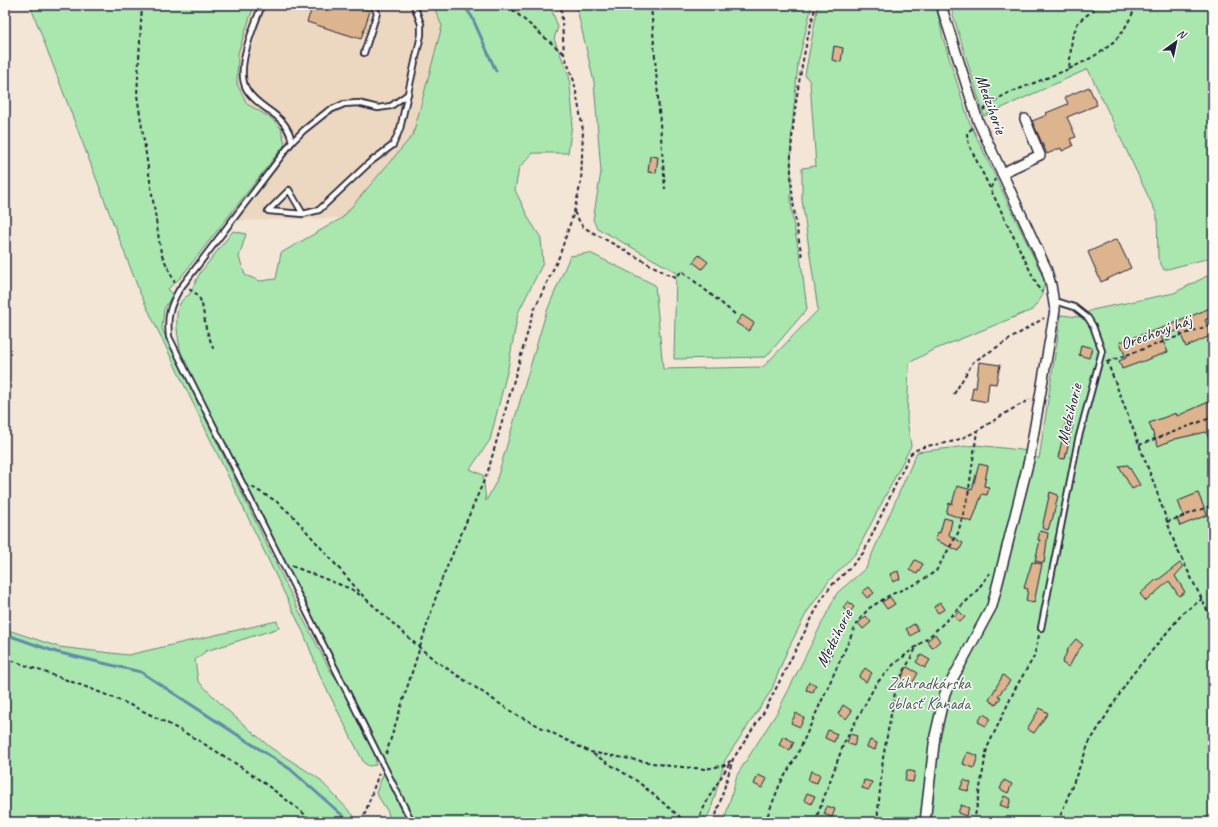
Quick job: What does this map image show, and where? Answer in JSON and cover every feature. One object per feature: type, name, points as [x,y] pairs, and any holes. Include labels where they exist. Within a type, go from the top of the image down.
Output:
[{"type":"street","name":"Medzihorie","points":[[926,822],[935,736],[945,693],[992,606],[1029,460],[1055,306],[1046,268],[977,118],[941,5]]},
{"type":"street","points":[[1002,173],[1040,156],[1025,119]]},
{"type":"lane","points":[[262,5],[244,52],[243,70],[246,89],[257,102],[277,116],[285,124],[290,132],[292,142]]},
{"type":"lane","points":[[364,53],[377,13],[373,5]]},
{"type":"lane","points":[[303,214],[289,190],[268,211],[303,214],[319,210],[369,163],[393,145],[400,129],[421,35],[421,24],[414,5]]},
{"type":"lane","points":[[408,94],[391,106],[378,108],[358,103],[344,104],[328,111],[292,142],[183,284],[169,311],[168,323],[169,337],[412,822]]},
{"type":"lane","points":[[1055,306],[1074,307],[1088,318],[1093,326],[1102,351]]},
{"type":"lane","name":"Medzihorie","points":[[1041,628],[1078,440],[1102,351]]},
{"type":"path","points":[[142,5],[137,95],[161,253],[179,290]]},
{"type":"path","points":[[507,5],[564,54]]},
{"type":"path","points":[[362,822],[383,763],[441,582],[488,470],[534,310],[559,256],[574,212],[581,182],[584,130],[574,81],[564,54],[561,5]]},
{"type":"path","points":[[651,5],[665,189]]},
{"type":"path","points":[[802,256],[795,221],[791,154],[798,96],[816,5]]},
{"type":"path","points":[[1069,69],[1072,38],[1078,22],[1100,5]]},
{"type":"path","points":[[954,394],[973,362],[1055,306],[1039,289],[969,145],[967,134],[977,118],[1004,95],[1069,69],[1090,59],[1116,42],[1130,21],[1136,5]]},
{"type":"path","points":[[574,212],[583,227],[669,275],[676,277],[682,271],[736,315]]},
{"type":"path","points":[[183,284],[198,295],[202,304],[206,328],[214,351]]},
{"type":"path","name":"Orechový háj","points":[[1107,362],[1213,324]]},
{"type":"path","name":"Orechový háj","points":[[1102,351],[1139,445],[1176,547],[1213,622]]},
{"type":"path","points":[[697,822],[709,797],[764,712],[821,600],[831,586],[864,552],[911,452],[921,447],[954,441],[977,431],[1010,410],[1041,396]]},
{"type":"path","points":[[1139,445],[1213,417]]},
{"type":"path","name":"Medzihorie","points":[[766,822],[780,784],[797,755],[857,623],[868,609],[890,595],[918,583],[936,571],[958,533],[968,496],[977,431]]},
{"type":"path","points":[[242,482],[276,500],[293,516],[365,598],[436,661],[515,714],[590,752],[637,781],[686,822]]},
{"type":"path","points":[[1167,522],[1213,505]]},
{"type":"path","points":[[283,563],[351,589],[365,598]]},
{"type":"path","points":[[815,822],[844,743],[876,684],[894,664],[976,593],[992,572]]},
{"type":"path","points":[[1058,822],[1089,743],[1130,676],[1183,614],[1202,599]]},
{"type":"path","points":[[974,822],[987,748],[1016,687],[1034,657],[1041,628]]},
{"type":"path","points":[[877,822],[883,758],[896,687],[917,645]]},
{"type":"path","points":[[5,658],[83,685],[149,714],[206,745],[277,791],[314,822]]},
{"type":"path","points":[[590,752],[670,766],[699,768],[725,765],[733,758]]},
{"type":"path","points":[[714,822],[733,758]]},
{"type":"shaded area","points":[[254,5],[433,5],[442,26],[413,135],[342,218],[226,221],[285,144],[271,118],[247,104],[237,84],[238,53]]},
{"type":"green space","points":[[30,5],[254,5],[238,53],[237,84],[247,104],[271,118],[281,128],[285,144],[181,277],[168,289],[173,294],[164,309],[162,329],[298,609],[330,670],[344,690],[365,737],[375,754],[376,765],[369,766],[364,763],[321,678],[304,634],[140,293]]},
{"type":"green space","points":[[433,5],[550,5],[558,27],[554,39],[569,75],[573,117],[568,153],[533,153],[519,168],[515,190],[529,219],[541,238],[543,263],[518,313],[508,368],[490,440],[470,469],[483,475],[486,501],[496,482],[546,313],[570,256],[590,253],[655,285],[663,369],[763,367],[818,310],[802,200],[802,168],[816,166],[810,82],[805,75],[818,5],[936,5],[943,38],[969,121],[1045,281],[1041,298],[1032,310],[931,351],[909,363],[907,420],[911,446],[856,553],[828,582],[807,612],[787,651],[771,691],[725,760],[711,809],[705,822],[416,822],[389,771],[369,728],[181,354],[177,330],[177,313],[179,305],[183,299],[189,295],[200,273],[233,231],[246,234],[239,257],[245,275],[260,281],[276,279],[281,253],[342,218],[413,135],[442,26]]},
{"type":"green space","points":[[576,5],[812,5],[798,63],[791,140],[791,200],[793,222],[801,262],[807,309],[766,357],[674,359],[676,272],[597,228],[593,220],[601,172],[594,82]]},
{"type":"green space","points":[[950,5],[1213,5],[1213,257],[1164,270],[1158,258],[1157,215],[1088,69],[984,116]]},
{"type":"green space","name":"Záhradkárska oblasť Kanada","points":[[1213,273],[1213,822],[724,822],[737,775],[778,711],[837,593],[866,568],[917,452],[976,445],[1029,451],[1039,459],[1061,315],[1079,317],[1092,310],[1174,293]]},
{"type":"green space","points":[[277,621],[279,628],[206,651],[195,660],[198,681],[226,709],[271,748],[318,778],[354,816],[350,822],[5,822],[5,629],[59,647],[128,655]]},
{"type":"green space","points":[[384,772],[407,822],[390,822],[388,812],[376,793]]},
{"type":"building","points":[[313,5],[353,5],[370,11],[361,39],[307,22]]},
{"type":"building","points":[[834,46],[843,48],[841,62],[832,60]]},
{"type":"building","points":[[1089,87],[1097,105],[1067,117],[1076,137],[1070,139],[1073,146],[1062,151],[1061,148],[1047,154],[1032,121],[1047,115],[1046,113],[1068,104],[1065,97]]},
{"type":"building","points":[[650,156],[658,157],[656,173],[648,172]]},
{"type":"building","points":[[1117,239],[1131,268],[1101,282],[1088,252]]},
{"type":"building","points":[[699,255],[708,262],[702,269],[693,262]]},
{"type":"building","points":[[1210,308],[1213,316],[1205,320],[1212,335],[1186,347],[1179,330],[1161,337],[1168,352],[1122,369],[1119,361],[1126,358],[1120,342],[1168,326]]},
{"type":"building","points":[[742,315],[754,323],[749,331],[736,323]]},
{"type":"building","points":[[1081,345],[1092,348],[1089,358],[1079,355]]},
{"type":"building","points":[[979,362],[1000,365],[996,384],[989,383],[987,402],[971,399],[973,387],[976,388]]},
{"type":"building","points":[[1213,400],[1213,448],[1206,432],[1175,439],[1158,446],[1149,423],[1176,413],[1177,416]]},
{"type":"building","points":[[1066,422],[1073,423],[1065,459],[1058,458]]},
{"type":"building","points":[[979,464],[988,466],[984,486],[989,487],[987,495],[982,494],[972,522],[946,513],[949,503],[952,504],[957,486],[972,490]]},
{"type":"building","points":[[1128,465],[1140,485],[1132,489],[1119,466]]},
{"type":"building","points":[[1050,492],[1058,495],[1052,521],[1051,520],[1048,530],[1042,528]]},
{"type":"building","points":[[1198,493],[1207,515],[1180,526],[1177,519],[1184,517],[1178,501]]},
{"type":"building","points":[[944,518],[952,520],[949,535],[963,543],[959,551],[935,540],[938,532],[940,533]]},
{"type":"building","points":[[1040,531],[1048,533],[1044,563],[1035,561],[1040,540],[1038,540]]},
{"type":"building","points":[[915,560],[923,564],[917,574],[909,570]]},
{"type":"building","points":[[1032,562],[1042,564],[1034,603],[1026,601],[1028,589],[1024,588]]},
{"type":"building","points":[[1180,563],[1183,567],[1175,576],[1185,592],[1179,596],[1169,581],[1146,601],[1140,594],[1157,579],[1158,580]]},
{"type":"building","points":[[898,571],[900,579],[893,582],[890,574]]},
{"type":"building","points":[[869,587],[874,593],[867,598],[862,592]]},
{"type":"building","points":[[890,597],[895,604],[887,609],[882,602]]},
{"type":"building","points":[[848,601],[854,607],[849,613],[843,608]]},
{"type":"building","points":[[940,602],[945,609],[938,613],[934,607]]},
{"type":"building","points":[[959,611],[965,617],[960,622],[954,617]]},
{"type":"building","points":[[866,616],[871,622],[863,629],[858,623]]},
{"type":"building","points":[[914,624],[919,630],[911,636],[906,629]]},
{"type":"building","points":[[935,634],[940,641],[932,648],[927,641]]},
{"type":"building","points":[[1076,639],[1083,645],[1077,652],[1069,667],[1062,663],[1069,647]]},
{"type":"building","points":[[824,648],[832,653],[829,661],[820,657]]},
{"type":"building","points":[[921,655],[930,660],[925,668],[916,662]]},
{"type":"building","points":[[907,667],[918,673],[912,684],[901,678]]},
{"type":"building","points":[[865,668],[872,673],[866,682],[859,677]]},
{"type":"building","points":[[1003,675],[1010,681],[998,696],[1001,697],[996,705],[989,700]]},
{"type":"building","points":[[809,682],[816,685],[813,692],[806,690]]},
{"type":"building","points":[[843,705],[852,711],[846,719],[838,714]]},
{"type":"building","points":[[1040,708],[1048,713],[1034,733],[1027,729]]},
{"type":"building","points":[[796,713],[804,718],[800,727],[791,723]]},
{"type":"building","points":[[983,714],[990,718],[986,726],[978,722]]},
{"type":"building","points":[[828,730],[837,734],[834,742],[825,738]]},
{"type":"building","points":[[850,734],[857,736],[854,746],[847,743]]},
{"type":"building","points":[[783,736],[794,742],[790,750],[779,745]]},
{"type":"building","points":[[870,740],[877,743],[875,750],[867,747]]},
{"type":"building","points":[[967,752],[978,756],[974,768],[963,764]]},
{"type":"building","points":[[907,770],[915,772],[913,782],[905,781]]},
{"type":"building","points":[[811,771],[820,774],[817,783],[808,780]]},
{"type":"building","points":[[758,775],[767,779],[762,788],[754,784]]},
{"type":"building","points":[[864,780],[872,782],[869,790],[862,788]]},
{"type":"building","points":[[964,780],[971,783],[968,791],[960,789]]},
{"type":"building","points":[[1004,780],[1012,784],[1008,793],[1000,789]]},
{"type":"building","points":[[807,793],[815,796],[811,804],[804,800]]},
{"type":"building","points":[[1004,796],[1011,799],[1008,808],[1000,805]]},
{"type":"building","points":[[961,805],[969,808],[966,816],[958,813]]},
{"type":"building","points":[[827,806],[835,809],[832,817],[824,814]]},
{"type":"waterway","points":[[464,5],[472,17],[496,71]]},
{"type":"waterway","points":[[5,634],[56,652],[141,672],[290,769],[350,822]]}]
